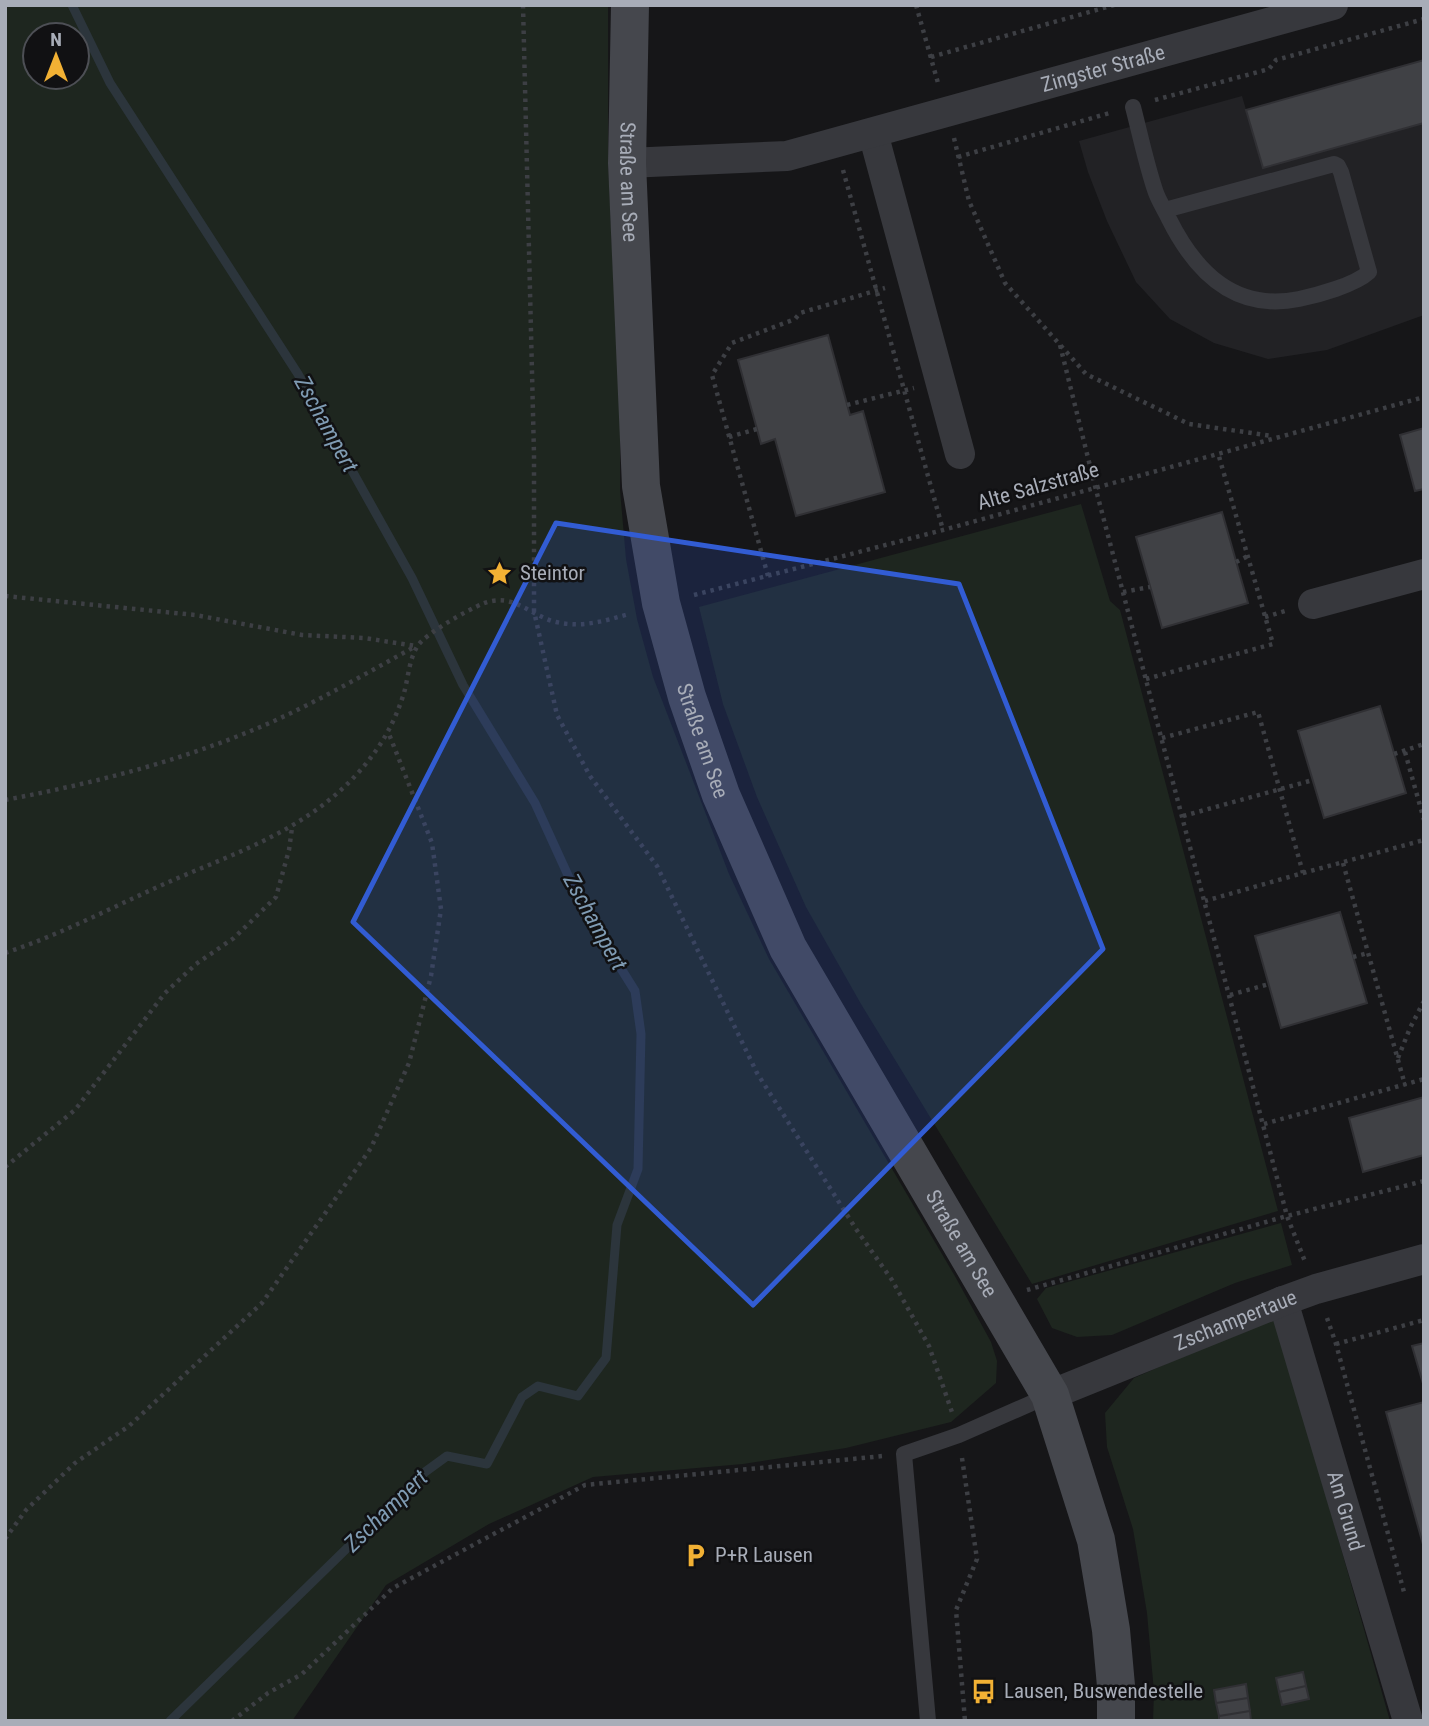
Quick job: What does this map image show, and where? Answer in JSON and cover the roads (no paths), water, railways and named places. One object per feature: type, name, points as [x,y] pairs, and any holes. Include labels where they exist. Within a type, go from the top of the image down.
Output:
[{"type":"main road","name":"Straße am See","points":[[630,5],[627,163],[641,486],[661,603],[687,697],[722,795],[788,948],[1050,1395],[1096,1540],[1111,1630],[1116,1721]]},
{"type":"street","name":"Zingster Straße","points":[[627,163],[786,156],[1333,5]]},
{"type":"street","points":[[873,133],[960,454]]},
{"type":"street","points":[[1313,604],[1424,574]]},
{"type":"street","name":"Zschampertaue","points":[[1050,1395],[1316,1289],[1424,1259]]},
{"type":"street","name":"Am Grund","points":[[1283,1301],[1408,1721]]},
{"type":"lane","points":[[1133,107],[1156,193],[1178,236],[1203,271],[1230,290],[1253,301],[1278,302],[1310,297],[1352,282],[1369,272],[1341,172],[1339,166],[1334,164],[1165,210]]},
{"type":"lane","points":[[928,1721],[905,1454],[959,1435],[1050,1395]]},
{"type":"waterway","name":"Zschampert","points":[[72,5],[110,83],[298,374],[412,578],[463,685],[535,803],[582,906],[635,991],[641,1034],[638,1169],[617,1225],[606,1358],[578,1396],[538,1386],[522,1397],[487,1464],[447,1456],[425,1472],[170,1721]]},
{"type":"place","name":"Steintor","points":[[500,573]]},
{"type":"place","name":"P+R Lausen","points":[[695,1555]]},
{"type":"place","name":"Lausen, Buswendestelle","points":[[984,1691]]}]
